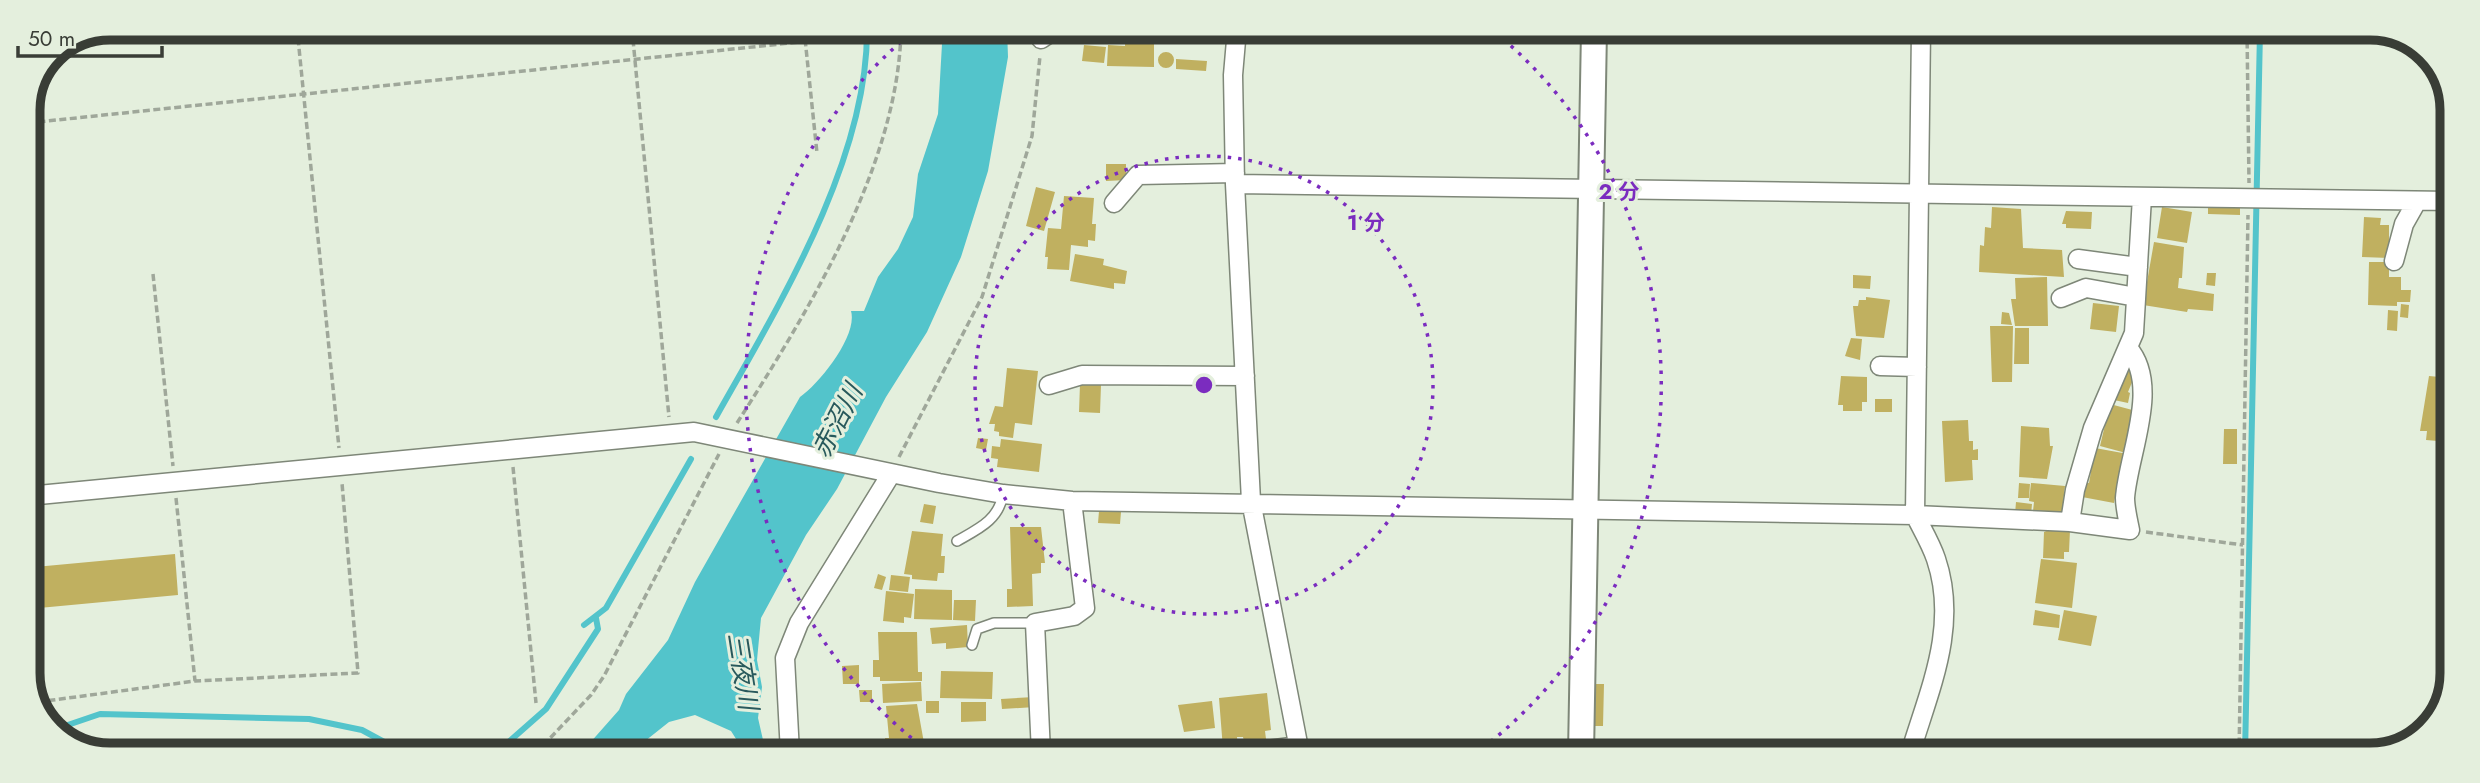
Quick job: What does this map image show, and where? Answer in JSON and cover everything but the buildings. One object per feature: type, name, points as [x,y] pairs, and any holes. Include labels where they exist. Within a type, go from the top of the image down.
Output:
[{"type":"street","points":[[1236,40],[1233,75],[1235,178],[1251,501],[1298,743]]},
{"type":"street","points":[[1581,743],[1594,40]]},
{"type":"street","points":[[1914,743],[1933,686],[1945,633],[1937,559],[1915,514],[1921,40]]},
{"type":"street","points":[[1114,204],[1138,175],[1591,188],[2440,201]]},
{"type":"street","points":[[2070,522],[2075,490],[2093,428],[2134,333],[2142,197]]},
{"type":"street","points":[[2395,261],[2404,224],[2417,201]]},
{"type":"street","points":[[2078,259],[2138,267]]},
{"type":"street","points":[[2061,298],[2086,288],[2136,296]]},
{"type":"street","points":[[40,495],[694,432],[733,438],[891,474],[1003,494],[1072,500],[1915,514],[2070,522],[2130,530],[2125,500],[2141,399],[2138,365],[2128,348]]},
{"type":"street","points":[[1880,366],[1917,367]]},
{"type":"street","points":[[1049,385],[1082,375],[1245,376]]},
{"type":"street","points":[[789,743],[785,659],[799,623],[891,474]]},
{"type":"street","points":[[1041,743],[1035,623],[1074,616],[1085,608],[1072,500]]},
{"type":"lane","points":[[957,541],[987,523],[1001,510],[1003,494]]},
{"type":"lane","points":[[972,645],[977,629],[994,623],[1035,623]]},
{"type":"path","points":[[633,40],[670,433]]},
{"type":"path","points":[[40,122],[815,40]]},
{"type":"path","points":[[545,743],[591,695],[604,676],[733,438],[830,269],[876,156],[890,110],[900,61],[901,40]]},
{"type":"path","points":[[891,474],[982,297],[1032,136],[1048,40]]},
{"type":"path","points":[[2239,743],[2249,199],[2248,40]]},
{"type":"path","points":[[805,41],[817,153]]},
{"type":"path","points":[[511,448],[536,703]]},
{"type":"path","points":[[2130,530],[2243,545]]},
{"type":"water","points":[[943,40],[1007,40],[1008,57],[988,171],[961,257],[927,332],[886,397],[837,489],[806,535],[761,618],[757,660],[762,687],[758,718],[764,743],[739,743],[731,731],[695,715],[669,722],[643,743],[590,743],[619,710],[626,694],[668,640],[695,582],[800,397],[836,358],[849,333],[851,311],[864,311],[878,277],[898,249],[913,217],[918,174],[938,114]]},
{"type":"waterway","points":[[716,417],[792,280],[836,180],[853,129],[863,79],[866,40]]},
{"type":"waterway","points":[[2245,743],[2260,40]]},
{"type":"waterway","points":[[584,625],[606,608],[691,459]]},
{"type":"waterway","points":[[507,743],[546,709],[598,629],[596,618]]},
{"type":"waterway","points":[[65,726],[100,714],[309,719],[362,730],[386,743]]},
{"type":"water label","name":"赤沼川","points":[[837,421]]},
{"type":"water label","name":"三夜川","points":[[743,671]]}]
